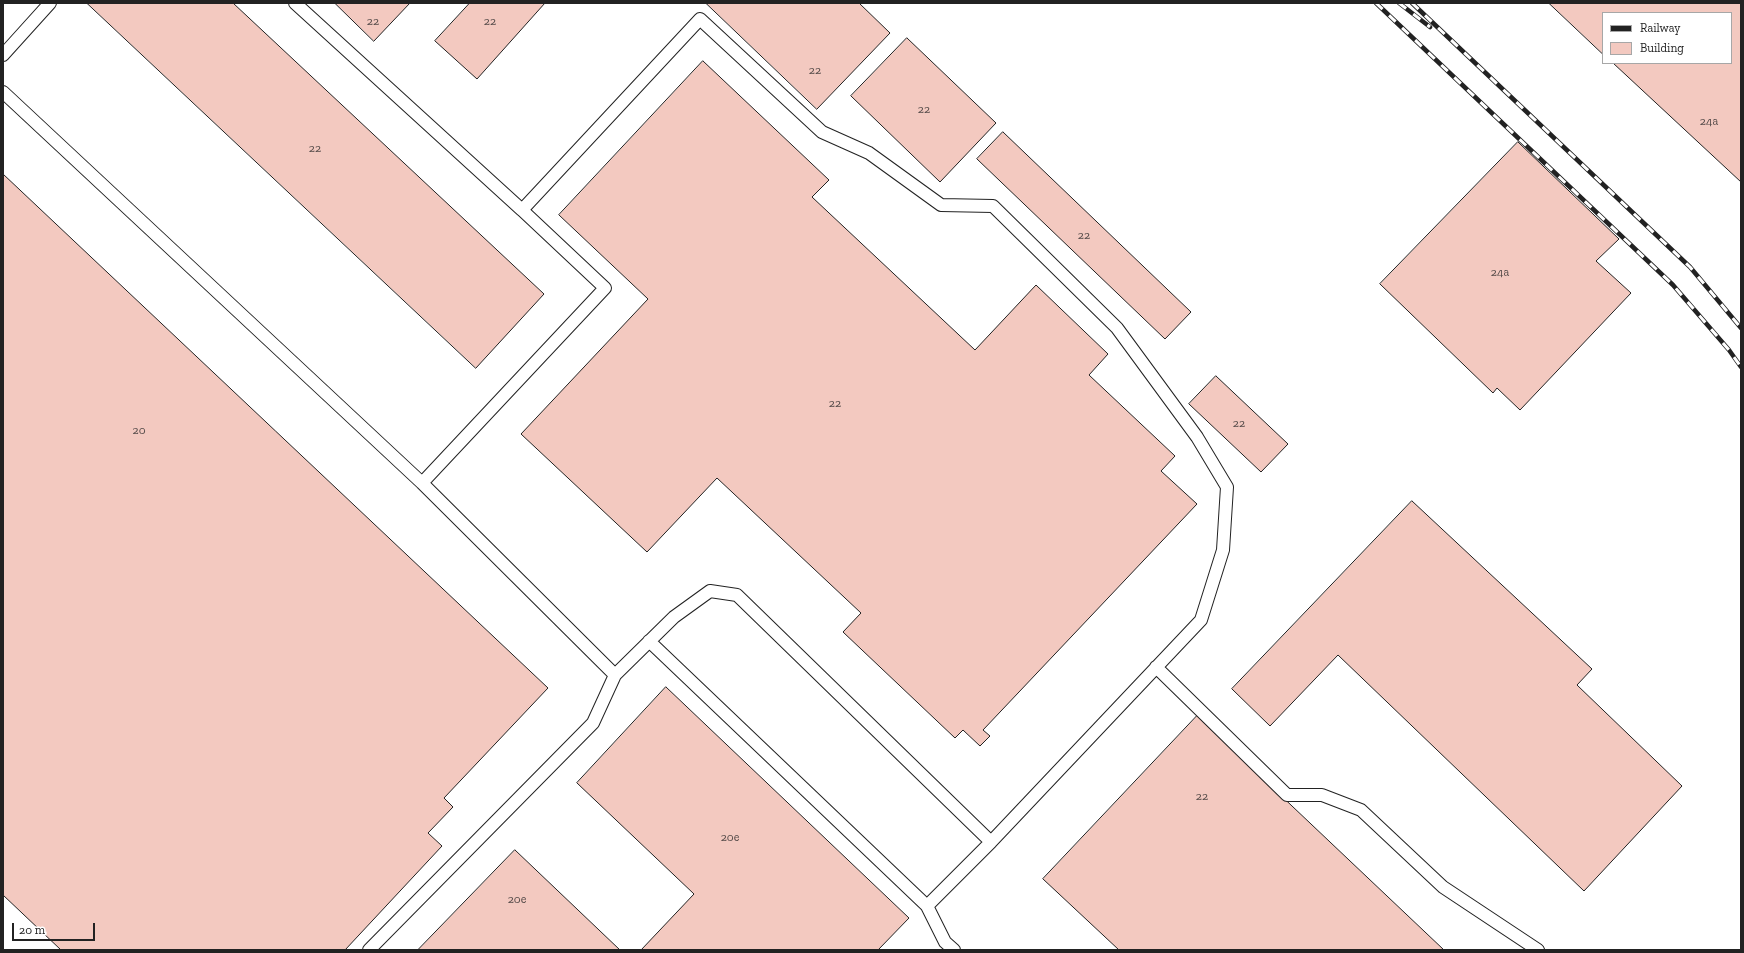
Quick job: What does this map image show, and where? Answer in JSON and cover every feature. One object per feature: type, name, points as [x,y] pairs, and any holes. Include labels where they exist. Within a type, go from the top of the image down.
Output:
[{"type":"lane","points":[[3,55],[50,3]]},
{"type":"lane","points":[[295,3],[522,210],[605,288],[422,483]]},
{"type":"lane","points":[[522,210],[700,19],[822,132],[869,153],[941,205],[993,206],[1117,328],[1197,437],[1227,487],[1223,550],[1201,620],[991,842],[927,906]]},
{"type":"lane","points":[[3,92],[422,483],[616,675]]},
{"type":"lane","points":[[369,950],[593,723],[616,675],[674,617],[710,591],[737,595],[991,842]]},
{"type":"lane","points":[[649,641],[927,906],[945,942],[954,950]]},
{"type":"lane","points":[[1156,667],[1287,795],[1322,795],[1361,810],[1443,887],[1538,950]]},
{"type":"building","points":[[87,3],[233,3],[544,294],[476,368]]},
{"type":"building","points":[[335,3],[410,3],[374,41]]},
{"type":"building","points":[[470,3],[545,3],[477,79],[435,41]]},
{"type":"building","points":[[706,3],[859,3],[890,33],[817,109]]},
{"type":"building","points":[[1549,3],[1741,3],[1741,182],[1614,64],[1732,64],[1732,12],[1602,12],[1602,53]]},
{"type":"building","points":[[907,38],[996,123],[940,182],[851,96]]},
{"type":"building","points":[[703,61],[829,180],[812,197],[975,350],[1036,285],[1108,354],[1089,375],[1175,456],[1161,471],[1197,504],[983,730],[990,736],[980,746],[963,730],[955,738],[843,632],[861,613],[717,478],[647,552],[521,434],[648,299],[559,215]]},
{"type":"building","points":[[1003,132],[1191,312],[1165,339],[977,159]]},
{"type":"building","points":[[1518,142],[1619,239],[1596,261],[1631,293],[1520,410],[1497,388],[1493,393],[1380,284]]},
{"type":"building","points":[[3,174],[548,688],[444,798],[453,807],[428,833],[442,846],[345,950],[61,950],[3,895]]},
{"type":"building","points":[[1216,376],[1288,444],[1261,472],[1189,404]]},
{"type":"building","points":[[1412,501],[1592,669],[1577,685],[1682,786],[1584,891],[1338,655],[1270,726],[1232,689]]},
{"type":"building","points":[[666,687],[909,918],[878,950],[641,950],[694,894],[577,783]]},
{"type":"building","points":[[1197,716],[1444,950],[1119,950],[1043,879]]},
{"type":"building","points":[[515,850],[620,950],[418,950]]},
{"type":"railway","points":[[1376,3],[1673,285],[1729,350],[1741,367]]},
{"type":"railway","points":[[1399,3],[1430,27]]},
{"type":"railway","points":[[1412,3],[1690,267],[1741,328]]}]
